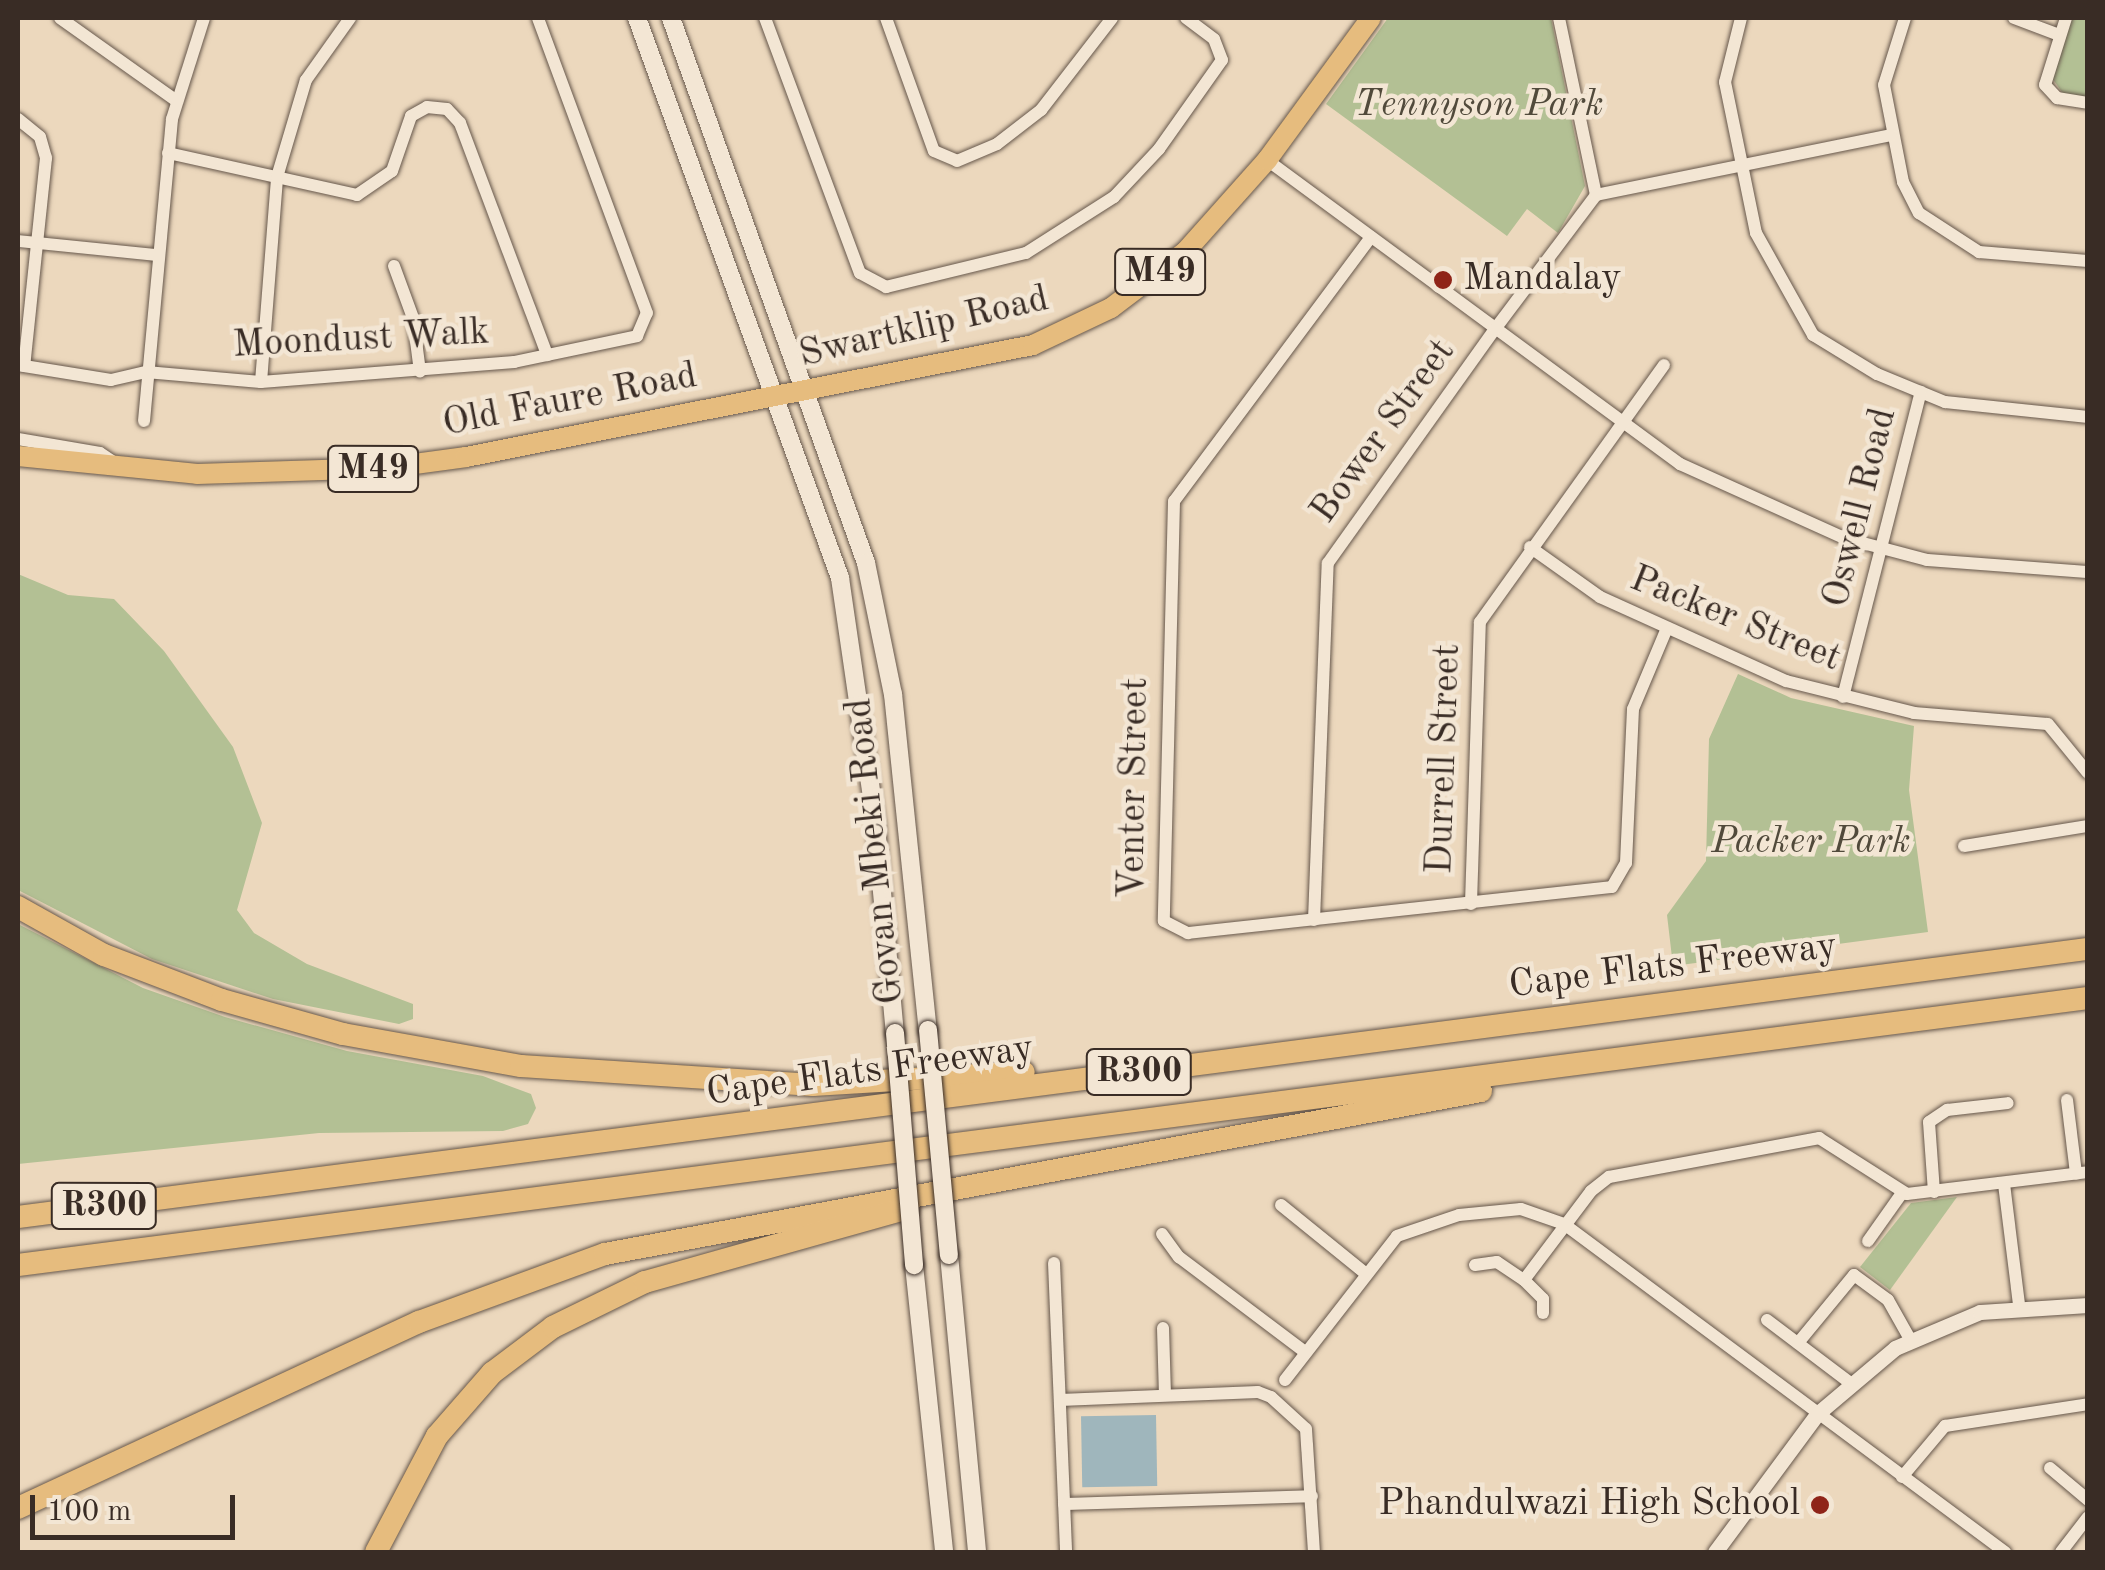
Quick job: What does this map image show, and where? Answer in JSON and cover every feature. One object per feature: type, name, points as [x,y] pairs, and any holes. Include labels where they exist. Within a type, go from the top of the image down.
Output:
[{"type":"highway","points":[[18,907],[119,961],[273,1015],[375,1040],[608,1076],[870,1085],[1196,1052],[1336,1046]]},
{"type":"highway","name":"Cape Flats Freeway","points":[[18,1217],[2088,949]]},
{"type":"highway","name":"R300","points":[[18,1265],[2088,998]]},
{"type":"highway","points":[[18,1508],[537,1275],[651,1244],[1628,1058]]},
{"type":"highway","points":[[376,1552],[405,1486],[456,1412],[512,1357],[571,1316],[678,1271],[878,1218],[982,1182]]},
{"type":"main road","name":"Govan Mbeki Road","points":[[637,18],[840,578],[876,826],[914,1265],[944,1552]]},
{"type":"main road","name":"Govan Mbeki Road","points":[[671,18],[808,392],[866,563],[884,640],[928,1030],[978,1552]]},
{"type":"main road","name":"Swartklip Road","points":[[776,398],[1002,354],[1074,328],[1171,263],[1267,160],[1370,18]]},
{"type":"main road","name":"Old Faure Road","points":[[18,456],[121,469],[251,475],[385,468],[776,398]]},
{"type":"street","points":[[60,18],[177,101]]},
{"type":"street","points":[[144,422],[168,153],[177,101],[204,18]]},
{"type":"street","points":[[261,382],[277,178],[300,91],[350,18]]},
{"type":"street","name":"Moondust Walk","points":[[21,365],[111,380],[146,372],[261,382],[420,372],[547,356],[628,340],[644,329],[647,313],[538,18]]},
{"type":"street","points":[[764,18],[860,273],[886,287],[1026,254],[1114,197],[1159,149],[1222,60],[1214,39],[1186,18]]},
{"type":"street","points":[[886,18],[934,151],[957,162],[997,144],[1041,110],[1112,18]]},
{"type":"street","points":[[1558,18],[1596,195],[1891,134]]},
{"type":"street","points":[[1741,18],[1725,82],[1741,165],[1760,245],[1808,328],[1827,346],[1921,392],[1961,406],[2088,417]]},
{"type":"street","points":[[1905,18],[1884,76],[1891,134],[1911,199],[1931,226],[1980,252],[2088,260]]},
{"type":"street","points":[[2014,18],[2060,35]]},
{"type":"street","points":[[2066,18],[2045,85],[2057,98],[2088,103]]},
{"type":"street","points":[[168,153],[346,194],[368,191],[392,172],[411,116],[427,107],[447,109],[460,123],[547,356]]},
{"type":"street","points":[[18,119],[44,143],[21,365]]},
{"type":"street","points":[[1267,160],[1691,470],[1844,538],[1927,560],[2088,572]]},
{"type":"street","name":"Bower Street","points":[[1314,920],[1328,563],[1596,195]]},
{"type":"street","name":"Venter Street","points":[[1371,237],[1172,512],[1160,913],[1170,927],[1188,933],[1604,890],[1618,881],[1626,862],[1633,709],[1667,628]]},
{"type":"street","points":[[18,241],[156,255]]},
{"type":"street","points":[[394,266],[413,318],[420,372]]},
{"type":"street","name":"Durrell Street","points":[[1471,904],[1478,630],[1530,547],[1664,366]]},
{"type":"street","name":"Oswell Road","points":[[1844,697],[1921,392]]},
{"type":"street","points":[[18,440],[100,453],[121,469]]},
{"type":"street","name":"Packer Street","points":[[1530,547],[1600,596],[1786,681],[1914,714],[2048,724],[2088,773]]},
{"type":"street","points":[[1964,846],[2088,826]]},
{"type":"street","points":[[1524,1280],[1602,1179],[1819,1138],[1902,1193],[2082,1172],[2066,1100]]},
{"type":"street","points":[[1934,1192],[1929,1122],[1947,1110],[2008,1103]]},
{"type":"street","points":[[2004,1184],[2019,1305]]},
{"type":"street","points":[[1868,1241],[1902,1193]]},
{"type":"street","points":[[1281,1205],[1364,1272]]},
{"type":"street","points":[[1286,1380],[1364,1272],[1397,1236],[1426,1222],[1497,1209],[1522,1209],[1564,1224],[2005,1552]]},
{"type":"street","points":[[1162,1234],[1179,1258],[1305,1352]]},
{"type":"street","points":[[1475,1266],[1497,1262],[1524,1280],[1544,1299],[1543,1313]]},
{"type":"street","points":[[1054,1263],[1066,1552]]},
{"type":"street","points":[[1798,1343],[1846,1280],[1858,1276],[1888,1300],[1910,1340]]},
{"type":"street","points":[[1715,1552],[1817,1414],[1849,1382],[1910,1340],[1962,1317],[2019,1305],[2088,1305]]},
{"type":"street","points":[[1768,1320],[1849,1382]]},
{"type":"street","points":[[1163,1328],[1165,1395]]},
{"type":"street","points":[[1060,1400],[1165,1395],[1271,1397],[1306,1428],[1314,1552]]},
{"type":"street","points":[[1902,1476],[1945,1426],[2088,1404]]},
{"type":"street","points":[[2050,1468],[2088,1500]]},
{"type":"street","points":[[1064,1504],[1312,1496]]},
{"type":"street","points":[[2061,1552],[2088,1517]]},
{"type":"green space","name":"Tennyson Park","points":[[1388,18],[1551,18],[1585,186],[1558,233],[1527,209],[1507,236],[1326,104]]},
{"type":"green space","points":[[2072,18],[2087,18],[2087,98],[2064,95],[2050,75]]},
{"type":"green space","points":[[18,574],[68,595],[114,599],[164,651],[233,747],[262,823],[237,910],[254,933],[307,964],[413,1004],[413,1019],[399,1024],[273,999],[152,959],[18,890]]},
{"type":"green space","name":"Packer Park","points":[[1738,674],[1791,698],[1914,726],[1909,790],[1928,932],[1673,966],[1667,915],[1706,861],[1709,739]]},
{"type":"green space","points":[[18,924],[143,988],[225,1017],[347,1051],[483,1076],[531,1094],[536,1108],[528,1124],[503,1131],[319,1133],[18,1164]]},
{"type":"green space","points":[[1957,1197],[1890,1290],[1860,1267],[1911,1203]]},
{"type":"water","points":[[1156,1415],[1157,1486],[1082,1487],[1081,1416]]},
{"type":"place","name":"Mandalay","points":[[1443,280]]},
{"type":"place","name":"Phandulwazi High School","points":[[1820,1505]]}]
